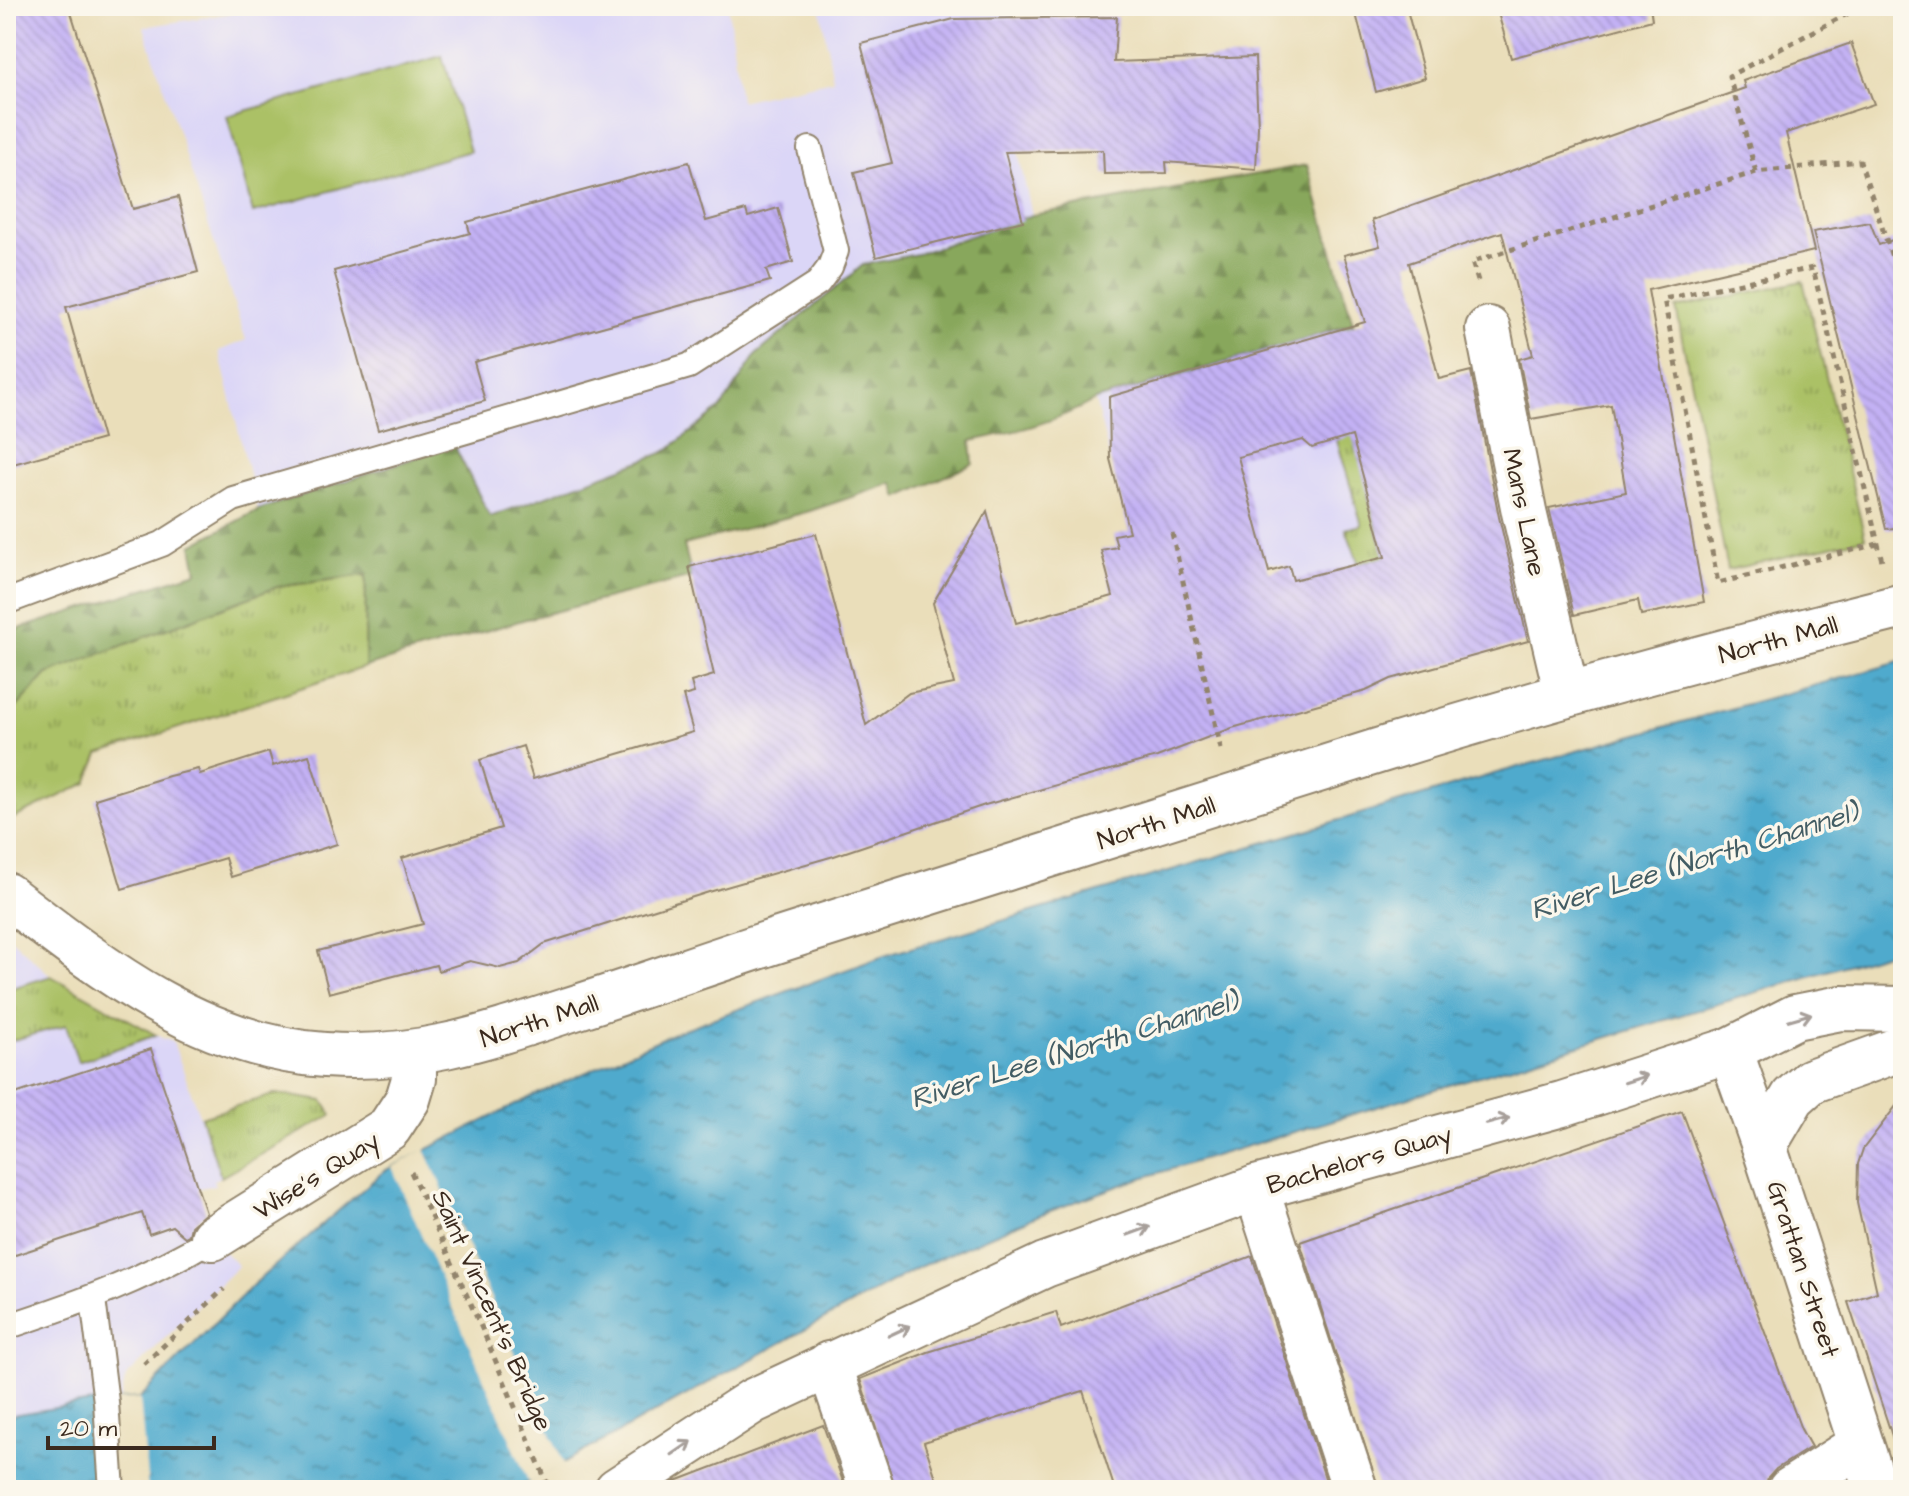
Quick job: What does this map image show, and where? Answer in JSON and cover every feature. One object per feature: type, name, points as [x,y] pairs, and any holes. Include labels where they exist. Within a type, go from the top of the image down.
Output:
[{"type":"main road","name":"Mans Lane","points":[[1484,310],[1524,512],[1567,695]]},
{"type":"main road","name":"North Mall","points":[[6,895],[138,991],[202,1024],[254,1042],[322,1055],[414,1053],[462,1044],[729,955],[1381,750],[1567,695],[1903,606]]},
{"type":"main road","name":"Bachelors Quay","points":[[617,1490],[753,1401],[1045,1265],[1256,1188],[1562,1104],[1730,1050],[1795,1017],[1841,1008],[1903,1009]]},
{"type":"main road","points":[[1764,1146],[1793,1097],[1811,1081],[1903,1048]]},
{"type":"main road","name":"Grattan Street","points":[[1730,1050],[1876,1490]]},
{"type":"main road","name":"Wise's Quay","points":[[213,1238],[389,1128],[408,1099],[414,1079],[414,1053]]},
{"type":"main road","points":[[1256,1188],[1355,1490]]},
{"type":"main road","points":[[829,1364],[872,1490]]},
{"type":"main road","points":[[1790,1490],[1860,1445]]},
{"type":"lane","points":[[6,602],[162,544],[233,499],[689,366],[818,283],[830,267],[836,251],[810,149]]},
{"type":"lane","points":[[6,1327],[93,1299],[166,1267],[213,1238]]},
{"type":"lane","points":[[93,1299],[106,1402],[112,1490]]},
{"type":"path","points":[[1756,172],[1729,76],[1862,6]]},
{"type":"path","points":[[1484,310],[1472,262],[1756,172],[1860,161],[1903,290]]},
{"type":"path","points":[[1878,544],[1718,583],[1664,299],[1813,268],[1883,563]]},
{"type":"path","points":[[1172,533],[1221,750]]},
{"type":"path","name":"Saint Vincent's Bridge","points":[[406,1160],[550,1490]]},
{"type":"shaded area","points":[[278,6],[728,6],[740,101],[833,80],[821,11],[859,6],[1027,6],[1012,14],[1017,114],[1010,117],[1032,215],[917,254],[863,265],[756,355],[721,408],[665,452],[489,518],[453,445],[258,510],[219,351],[246,340],[144,27]]},
{"type":"shaded area","points":[[1307,339],[1362,526],[1347,529],[1359,564],[1299,604],[1289,566],[1266,562],[1193,581],[1129,532],[1095,400]]},
{"type":"shaded area","points":[[6,934],[51,976],[173,1042],[221,1177],[213,1180],[215,1185],[200,1188],[186,1199],[193,1219],[238,1266],[126,1377],[120,1400],[121,1490],[6,1490]]},
{"type":"green space","points":[[442,56],[470,151],[253,213],[227,116]]},
{"type":"green space","points":[[1307,165],[1353,323],[1095,400],[1035,425],[971,441],[973,464],[898,498],[893,483],[810,511],[684,545],[692,577],[526,619],[365,667],[366,575],[277,587],[47,674],[6,719],[6,633],[197,572],[192,545],[258,510],[454,445],[490,517],[665,452],[721,408],[756,355],[863,265],[917,254],[1032,215]]},
{"type":"green space","points":[[1803,281],[1865,538],[1728,570],[1676,308]]},
{"type":"green space","points":[[1353,323],[1397,487],[1368,496],[1385,557],[1359,564],[1346,529],[1362,525],[1307,339]]},
{"type":"green space","points":[[366,575],[365,667],[99,754],[87,783],[6,822],[6,719],[47,674],[277,587]]},
{"type":"green space","points":[[51,976],[156,1035],[78,1062],[66,1025],[7,1042],[6,990]]},
{"type":"green space","points":[[276,1094],[323,1101],[332,1115],[221,1177],[201,1117]]},
{"type":"water","name":"River Lee (North Channel)","points":[[1903,661],[1903,948],[1135,1180],[1039,1215],[919,1267],[514,1490],[6,1490],[6,1416],[140,1398],[255,1283],[384,1171],[533,1096],[679,1031],[884,956],[1497,773]]},
{"type":"pier","points":[[425,1149],[564,1464],[529,1483],[392,1167]]},
{"type":"pier","points":[[140,1398],[148,1490],[105,1490],[97,1402]]},
{"type":"building","points":[[6,6],[69,6],[133,209],[178,197],[198,272],[66,307],[103,439],[6,466]]},
{"type":"building","points":[[1354,6],[1406,6],[1425,78],[1376,92]]},
{"type":"building","points":[[1496,6],[1650,6],[1652,20],[1511,58]]},
{"type":"building","points":[[1117,17],[1114,62],[1255,57],[1256,169],[1166,162],[1167,173],[1104,174],[1103,150],[1005,152],[1023,221],[876,257],[854,172],[892,163],[861,43],[954,19]]},
{"type":"building","points":[[1851,43],[1874,104],[1786,133],[1814,251],[1648,290],[1704,602],[1641,615],[1638,600],[1574,615],[1549,508],[1626,492],[1611,405],[1531,419],[1519,359],[1533,355],[1502,232],[1409,263],[1439,379],[1471,371],[1499,517],[1528,641],[1391,679],[1366,691],[1232,728],[1157,757],[985,805],[834,856],[544,944],[519,963],[500,968],[470,961],[438,971],[436,965],[329,993],[318,951],[423,924],[402,858],[501,828],[480,760],[523,746],[533,779],[693,732],[683,696],[694,693],[691,682],[714,675],[689,567],[816,534],[866,725],[909,693],[954,684],[933,603],[987,511],[1016,623],[1113,596],[1101,550],[1117,547],[1114,535],[1129,532],[1110,459],[1109,397],[1365,322],[1344,255],[1380,246],[1372,220],[1745,88],[1743,81]],"holes":[[[1352,436],[1385,557],[1293,580],[1289,566],[1269,572],[1238,457],[1303,440],[1312,448]]]},
{"type":"building","points":[[689,162],[706,221],[746,210],[748,217],[778,208],[793,262],[766,270],[770,281],[474,362],[485,401],[378,430],[334,271],[470,233],[467,222]]},
{"type":"building","points":[[1870,222],[1879,245],[1903,236],[1903,527],[1886,529],[1813,232]]},
{"type":"building","points":[[269,752],[273,766],[309,755],[337,844],[231,877],[225,858],[122,889],[95,799],[198,769],[200,774]]},
{"type":"building","points":[[151,1049],[206,1213],[191,1226],[189,1235],[185,1237],[172,1226],[149,1234],[142,1213],[6,1258],[6,1097]]},
{"type":"building","points":[[1903,1097],[1903,1441],[1894,1442],[1848,1302],[1877,1292],[1857,1203],[1858,1164],[1863,1149]]},
{"type":"building","points":[[1682,1111],[1801,1429],[1811,1447],[1776,1469],[1768,1478],[1765,1490],[1379,1490],[1300,1242]]},
{"type":"building","points":[[1252,1256],[1329,1490],[1115,1490],[1083,1391],[924,1442],[940,1490],[896,1490],[860,1379],[928,1352],[1056,1312],[1061,1328]]},
{"type":"building","points":[[823,1425],[846,1490],[663,1490],[676,1481]]}]
